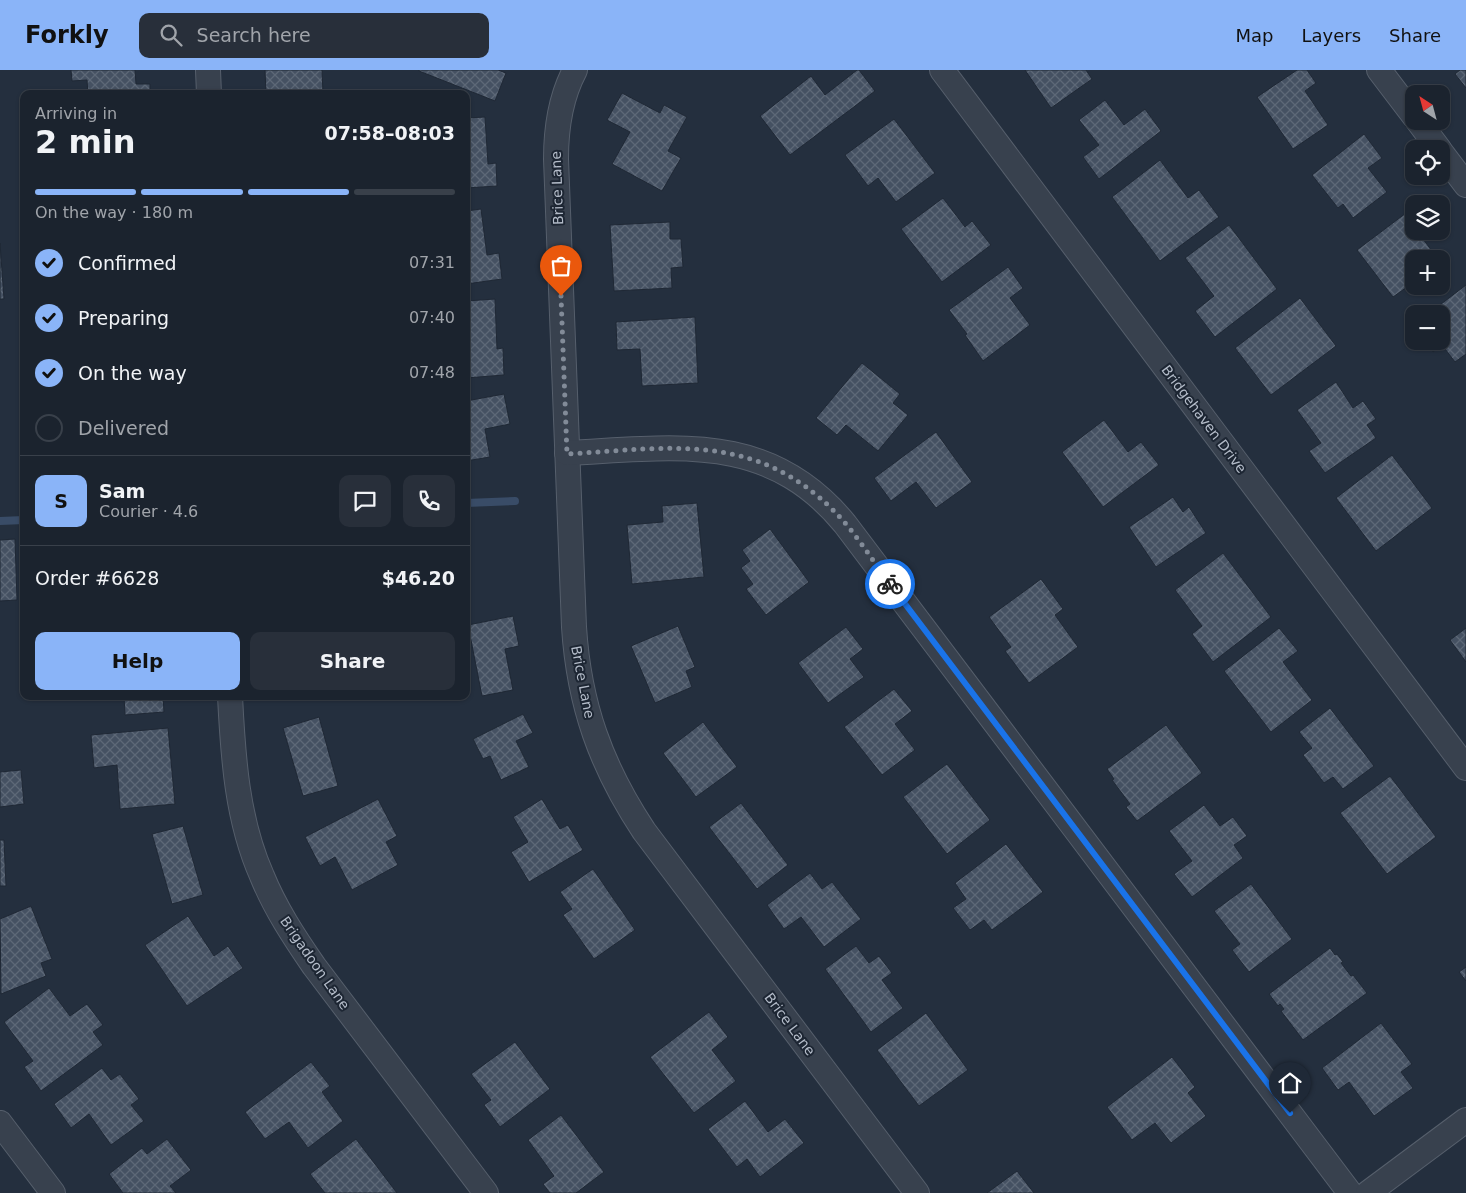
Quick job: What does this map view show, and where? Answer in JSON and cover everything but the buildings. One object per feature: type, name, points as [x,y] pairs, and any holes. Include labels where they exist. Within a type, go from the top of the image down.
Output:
[{"type":"street","points":[[208,70],[208,90]]},
{"type":"street","name":"Brice Lane","points":[[575,70],[564,94],[558,120],[556,142],[575,648],[586,712],[611,775],[644,831],[917,1193]]},
{"type":"street","name":"Bridgehaven Drive","points":[[942,70],[1466,768]]},
{"type":"street","points":[[1379,70],[1405,104]]},
{"type":"street","points":[[1450,164],[1466,185]]},
{"type":"street","points":[[567,454],[678,448],[730,452],[759,461],[789,475],[826,502],[851,532],[1350,1193]]},
{"type":"street","name":"Brigadoon Lane","points":[[230,700],[235,775],[243,819],[254,856],[268,890],[288,927],[314,966],[486,1193]]},
{"type":"street","points":[[1368,1193],[1466,1120]]},
{"type":"street","points":[[0,1122],[53,1193]]},
{"type":"waterway","points":[[470,503],[515,501]]},
{"type":"waterway","points":[[0,521],[20,520]]},
{"type":"way so far","points":[[561,296],[567,454],[678,448],[730,452],[759,461],[789,475],[826,502],[890,584]]},
{"type":"route","points":[[890,584],[1290,1113]]}]
